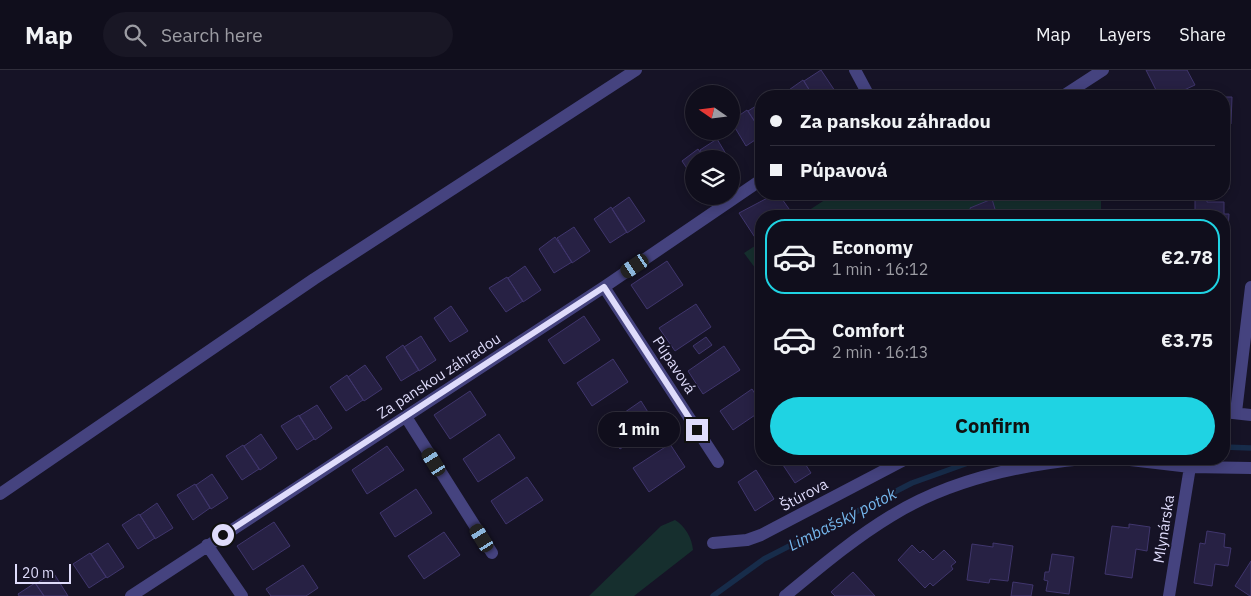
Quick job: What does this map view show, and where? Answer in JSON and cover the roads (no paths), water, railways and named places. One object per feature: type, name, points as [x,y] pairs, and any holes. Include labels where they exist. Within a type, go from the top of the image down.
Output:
[{"type":"street","points":[[0,494],[314,280],[636,70]]},
{"type":"street","points":[[855,70],[866,90]]},
{"type":"street","points":[[1072,90],[1103,70]]},
{"type":"street","name":"Za panskou záhradou","points":[[131,596],[604,287],[755,184]]},
{"type":"street","name":"Púpavová","points":[[604,287],[718,462]]},
{"type":"street","points":[[1251,287],[1230,412],[1251,415]]},
{"type":"street","points":[[406,417],[492,553]]},
{"type":"street","name":"Štúrova","points":[[713,543],[748,540],[761,536],[895,465]]},
{"type":"street","points":[[785,596],[868,531],[892,515],[961,484],[1036,465]]},
{"type":"street","points":[[1173,465],[1251,468]]},
{"type":"street","name":"Mlynárska","points":[[1170,596],[1190,467]]},
{"type":"street","points":[[206,546],[242,596]]},
{"type":"waterway","name":"Limbašský potok","points":[[1230,447],[1251,448]]},
{"type":"waterway","name":"Limbašský potok","points":[[713,596],[764,559],[912,483],[962,465]]}]
